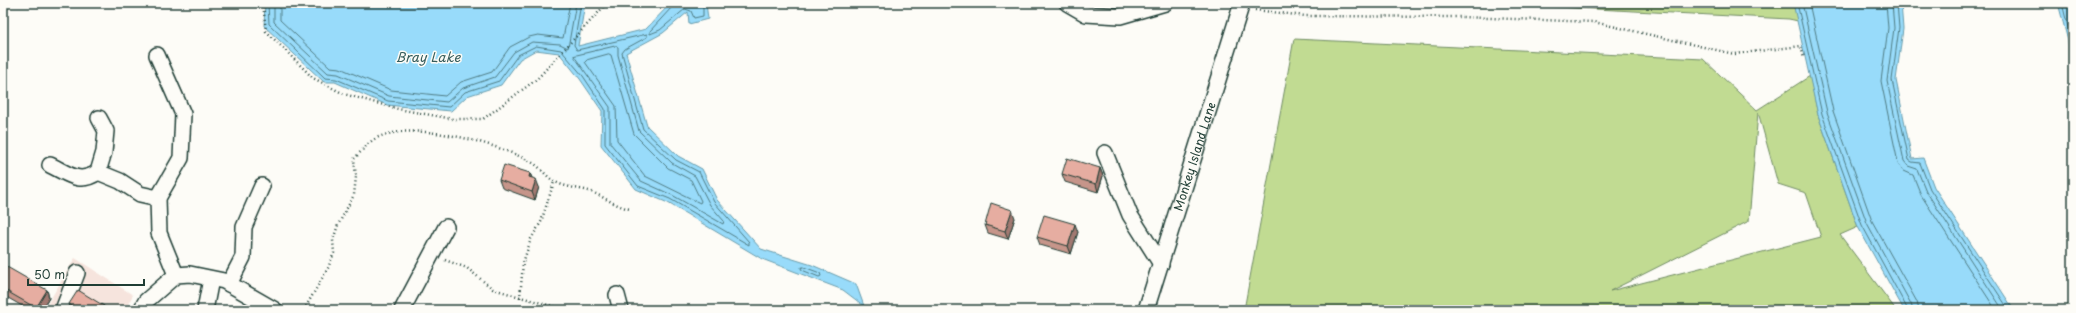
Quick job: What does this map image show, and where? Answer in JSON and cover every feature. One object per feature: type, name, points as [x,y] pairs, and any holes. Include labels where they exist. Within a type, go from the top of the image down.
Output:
[{"type":"street","points":[[1067,3],[1086,14],[1120,16],[1165,3]]},
{"type":"street","name":"Monkey Island Lane","points":[[1146,310],[1242,6]]},
{"type":"street","points":[[157,55],[183,114],[181,158],[158,198],[159,233],[176,275]]},
{"type":"street","points":[[50,165],[77,178],[88,179],[98,172],[104,152],[106,131],[99,118]]},
{"type":"street","points":[[1105,153],[1130,215],[1161,264]]},
{"type":"street","points":[[98,172],[120,181],[140,194],[158,198]]},
{"type":"street","points":[[230,284],[243,257],[244,227],[262,186]]},
{"type":"street","points":[[402,310],[446,227]]},
{"type":"street","points":[[62,310],[77,273]]},
{"type":"street","points":[[142,310],[146,302],[176,275],[190,274],[230,284],[275,310]]},
{"type":"street","points":[[206,309],[211,279]]},
{"type":"street","points":[[617,295],[622,310]]},
{"type":"path","points":[[263,3],[266,31],[312,78],[344,94],[398,109],[454,119],[483,119],[537,79],[607,3]]},
{"type":"path","points":[[1242,6],[1305,16],[1462,18],[1594,22],[1734,54],[1801,46],[1804,59]]},
{"type":"path","points":[[304,310],[328,268],[334,253],[333,240],[338,225],[354,195],[356,177],[354,159],[373,140],[410,132],[445,134],[502,148],[532,162],[554,182],[590,192],[619,207],[630,209]]},
{"type":"path","points":[[520,298],[523,263],[531,239],[541,222],[554,182]]},
{"type":"path","points":[[431,254],[467,268],[493,289],[536,303],[562,309]]},
{"type":"path","points":[[535,310],[536,303]]},
{"type":"shaded area","points":[[75,258],[133,295],[125,310],[44,310]]},
{"type":"green space","points":[[1479,3],[1793,3],[1798,21],[1789,19]]},
{"type":"green space","points":[[1294,39],[1703,59],[1757,110],[1810,76],[1818,115],[1858,227],[1840,235],[1896,310],[1244,310]],"holes":[[[1758,112],[1778,184],[1806,193],[1821,237],[1610,291],[1749,221]]]},
{"type":"water","name":"Bray Lake","points":[[265,3],[585,3],[578,46],[646,29],[671,3],[706,3],[708,19],[689,24],[688,12],[663,33],[626,53],[647,126],[678,156],[702,169],[717,200],[761,249],[812,265],[856,284],[864,306],[843,290],[762,259],[668,203],[636,189],[601,145],[602,111],[580,79],[559,53],[536,50],[520,59],[501,85],[467,96],[451,111],[387,105],[335,82],[324,82],[264,26]]},
{"type":"water","points":[[1793,3],[1901,3],[1903,29],[1896,80],[1912,159],[1923,158],[1934,187],[2014,310],[1904,310],[1858,227],[1818,115]]},
{"type":"water","points":[[2058,3],[2073,3],[2073,82],[2068,41]]},
{"type":"building","points":[[1067,158],[1100,168],[1096,184],[1062,174]]},
{"type":"building","points":[[504,165],[530,173],[529,177],[536,179],[532,192],[499,180]]},
{"type":"building","points":[[991,203],[1012,210],[1005,231],[985,225]]},
{"type":"building","points":[[1044,215],[1075,224],[1068,246],[1037,237]]},
{"type":"building","points":[[7,267],[47,290],[36,308],[3,289],[3,274]]},
{"type":"building","points":[[78,290],[104,306],[102,310],[78,310],[69,304]]}]
